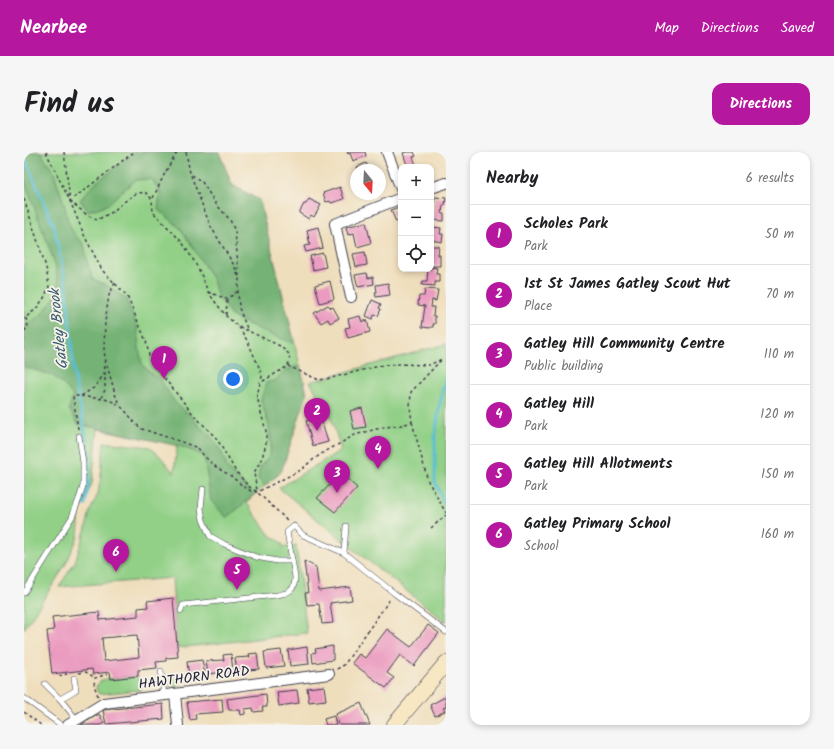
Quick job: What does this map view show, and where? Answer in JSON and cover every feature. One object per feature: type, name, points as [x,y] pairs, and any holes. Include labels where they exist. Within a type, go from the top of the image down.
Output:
[{"type":"street","points":[[387,152],[398,181]]},
{"type":"street","points":[[434,187],[446,184]]},
{"type":"street","points":[[351,297],[335,224],[398,199]]},
{"type":"street","points":[[394,725],[446,663]]},
{"type":"street","name":"HAWTHORN ROAD","points":[[68,725],[103,704],[329,674]]},
{"type":"street","points":[[175,694],[178,725]]},
{"type":"lane","points":[[24,593],[72,517],[79,499],[83,486],[83,463],[79,436]]},
{"type":"lane","points":[[203,489],[201,508],[203,520],[210,536],[229,546],[256,557],[277,561],[292,561]]},
{"type":"lane","points":[[181,611],[184,605],[277,595],[292,589],[295,584],[295,577],[287,532],[294,526],[303,535],[344,552],[394,593],[446,632]]},
{"type":"lane","points":[[344,552],[346,526]]},
{"type":"lane","points":[[161,671],[164,696]]},
{"type":"lane","points":[[60,699],[76,690],[74,678]]},
{"type":"lane","points":[[45,684],[60,699],[77,720]]},
{"type":"lane","points":[[24,698],[61,725]]},
{"type":"path","points":[[46,152],[70,201],[85,237],[102,270],[127,296],[146,341],[150,360],[193,414],[217,439],[235,470],[248,486],[257,492],[294,526]]},
{"type":"path","points":[[64,152],[70,201],[97,220],[112,212],[135,194],[145,192],[152,199]]},
{"type":"path","points":[[70,201],[134,152]]},
{"type":"path","points":[[177,152],[152,199],[153,212],[182,242],[198,267],[208,292],[226,316],[238,326],[280,346],[290,355],[288,366],[260,383]]},
{"type":"path","points":[[186,152],[190,174],[210,225],[235,267],[239,279]]},
{"type":"path","points":[[190,174],[202,182],[216,204],[230,220],[235,231],[238,256],[239,308],[248,331]]},
{"type":"path","points":[[24,199],[46,267],[49,287],[44,298],[36,309],[24,319]]},
{"type":"path","points":[[101,398],[105,390],[105,322],[109,295],[115,283]]},
{"type":"path","points":[[227,299],[238,291]]},
{"type":"path","points":[[208,292],[227,299]]},
{"type":"path","points":[[226,316],[227,299]]},
{"type":"path","points":[[24,331],[28,327],[26,318]]},
{"type":"path","points":[[238,326],[248,342],[262,377],[257,396],[266,431],[266,444],[262,458],[254,473],[257,492]]},
{"type":"path","points":[[81,396],[95,387],[103,373],[105,358]]},
{"type":"path","points":[[105,358],[116,397],[120,405],[138,426],[142,429],[198,448],[216,467],[252,491],[257,492],[302,470],[321,454],[351,437],[370,430],[398,426],[412,422]]},
{"type":"path","points":[[288,366],[319,380],[383,365],[429,365],[442,359],[411,392],[410,406],[412,422],[428,481],[446,514],[431,528]]},
{"type":"path","points":[[79,436],[73,396],[101,398],[120,405]]},
{"type":"path","points":[[329,674],[344,665],[394,593]]},
{"type":"path","points":[[103,704],[97,695],[94,685],[95,678],[108,674]]},
{"type":"path","points":[[24,712],[41,725]]},
{"type":"green space","points":[[24,152],[219,152],[232,185],[259,200],[307,394],[281,472],[246,502],[269,534],[282,543],[283,547],[296,545],[307,633],[177,648],[172,578],[59,587],[75,562],[90,511],[98,494],[104,442],[150,447],[160,456],[174,473],[177,445],[98,429],[92,483],[80,512],[78,537],[65,566],[24,629]]},
{"type":"green space","points":[[24,152],[42,152],[54,173],[68,221],[75,236],[84,244],[93,279],[108,286],[126,299],[137,326],[142,364],[151,374],[161,381],[177,405],[191,416],[213,439],[222,453],[227,468],[254,495],[227,518],[211,501],[204,456],[183,447],[78,424],[69,409],[73,396],[67,388],[52,375],[24,367],[24,327],[41,315],[59,292],[55,264],[24,179]]},
{"type":"green space","points":[[136,152],[219,152],[232,185],[259,200],[295,344],[231,316],[217,295],[213,280],[180,228],[158,210],[160,192],[152,179],[136,180],[107,205],[88,211],[80,200],[95,183]]},
{"type":"green space","points":[[446,344],[446,622],[279,488],[341,450],[331,417],[310,382]]},
{"type":"green space","points":[[300,365],[307,394],[281,472],[265,486],[258,479],[260,467],[270,455],[271,444],[269,426],[261,400],[266,383],[276,380],[284,371]]},
{"type":"green space","points":[[138,676],[140,690],[99,694],[96,689],[97,685],[101,681],[108,678]]},
{"type":"green space","points":[[179,677],[180,686],[170,687],[169,678]]},
{"type":"building","points":[[347,152],[365,152],[366,156],[353,161],[350,153],[348,154]]},
{"type":"building","points":[[414,152],[416,156],[413,157],[416,164],[407,164],[403,153]]},
{"type":"building","points":[[340,187],[344,199],[331,203],[330,201],[326,202],[323,193]]},
{"type":"building","points":[[435,197],[446,198],[445,205],[443,205],[442,214],[444,214],[444,221],[434,220]]},
{"type":"building","points":[[309,199],[321,205],[314,217],[311,215],[309,219],[299,213]]},
{"type":"building","points":[[398,207],[398,221],[396,222],[391,210]]},
{"type":"building","points":[[366,222],[371,243],[357,247],[354,233],[348,235],[346,227]]},
{"type":"building","points":[[318,227],[323,248],[306,252],[304,246],[310,245],[307,230]]},
{"type":"building","points":[[434,227],[441,228],[440,234],[443,234],[442,242],[434,241]]},
{"type":"building","points":[[434,246],[439,246],[438,255],[440,255],[440,266],[434,266]]},
{"type":"building","points":[[365,252],[367,265],[356,267],[353,254]]},
{"type":"building","points":[[323,253],[326,267],[313,270],[310,256]]},
{"type":"building","points":[[434,268],[437,268],[436,274],[439,274],[439,282],[435,282],[435,286],[422,285],[423,281],[427,281],[428,272],[434,272]]},
{"type":"building","points":[[367,273],[368,278],[373,277],[374,284],[358,287],[355,275]]},
{"type":"building","points":[[330,281],[334,299],[320,303],[315,285]]},
{"type":"building","points":[[388,283],[390,295],[376,297],[376,285]]},
{"type":"building","points":[[425,289],[438,290],[436,301],[432,300],[431,307],[434,307],[433,316],[435,316],[435,324],[433,324],[433,327],[430,328],[422,327],[425,306],[418,305],[419,296],[424,296]]},
{"type":"building","points":[[372,300],[381,304],[379,308],[381,309],[378,316],[374,315],[373,319],[366,316]]},
{"type":"building","points":[[328,305],[331,308],[333,307],[339,318],[330,323],[328,319],[321,323],[314,313]]},
{"type":"building","points":[[360,316],[362,322],[367,320],[370,332],[348,338],[345,328],[350,327],[348,319]]},
{"type":"building","points":[[362,408],[366,427],[354,429],[350,411]]},
{"type":"building","points":[[320,417],[328,442],[313,446],[306,421]]},
{"type":"building","points":[[341,473],[357,488],[335,512],[317,498]]},
{"type":"building","points":[[304,561],[316,567],[319,591],[350,587],[352,600],[330,603],[333,623],[322,624],[319,604],[307,605],[305,593],[308,593]]},
{"type":"building","points":[[173,598],[178,657],[166,658],[166,661],[156,662],[157,668],[138,670],[138,676],[111,679],[110,672],[93,674],[92,669],[52,674],[47,631],[54,630],[52,617],[99,612],[100,620],[138,616],[138,608],[148,607],[147,601]],"holes":[[[137,635],[139,657],[104,661],[102,638]]]},
{"type":"building","points":[[428,625],[439,633],[414,666],[400,655],[387,673],[394,678],[386,688],[352,663],[359,654],[365,658],[387,629],[411,647]]},
{"type":"building","points":[[333,646],[333,660],[313,663],[312,653],[316,652],[315,649]]},
{"type":"building","points":[[307,647],[309,664],[290,666],[288,650]]},
{"type":"building","points":[[281,650],[284,666],[266,668],[264,652]]},
{"type":"building","points":[[257,653],[259,669],[237,671],[235,658],[250,657],[249,654]]},
{"type":"building","points":[[231,654],[233,671],[208,674],[206,661],[224,660],[223,655]]},
{"type":"building","points":[[202,660],[205,675],[189,676],[187,662]]},
{"type":"building","points":[[324,686],[326,700],[309,702],[307,688]]},
{"type":"building","points":[[297,690],[299,703],[279,706],[277,692]]},
{"type":"building","points":[[266,694],[267,707],[262,707],[263,711],[254,712],[253,708],[245,709],[245,714],[241,715],[240,710],[229,710],[227,699]]},
{"type":"building","points":[[445,697],[446,707],[443,708],[445,711],[435,716],[430,705]]},
{"type":"building","points":[[222,699],[223,712],[195,714],[196,719],[190,720],[187,702]]},
{"type":"building","points":[[361,703],[370,725],[339,725],[336,714]]},
{"type":"building","points":[[163,704],[164,719],[106,724],[103,710]]},
{"type":"building","points":[[99,714],[104,723],[100,725],[81,725]]},
{"type":"building","points":[[334,716],[336,725],[326,725],[324,719]]},
{"type":"waterway","name":"Gatley Brook","points":[[24,156],[54,226],[67,291],[74,374],[89,454],[88,486],[85,505]]},
{"type":"waterway","name":"Gatley Brook","points":[[446,376],[439,408],[435,438],[435,482],[446,504]]},
{"type":"place","name":"Scholes Park","points":[[164,379]]},
{"type":"place","name":"1st St James Gatley Scout Hut","points":[[317,431]]},
{"type":"place","name":"Gatley Hill","points":[[378,469]]},
{"type":"place","name":"Gatley Hill Community Centre","points":[[337,493]]},
{"type":"place","name":"Gatley Primary School","points":[[116,572]]},
{"type":"place","name":"Gatley Hill Allotments","points":[[237,590]]}]
